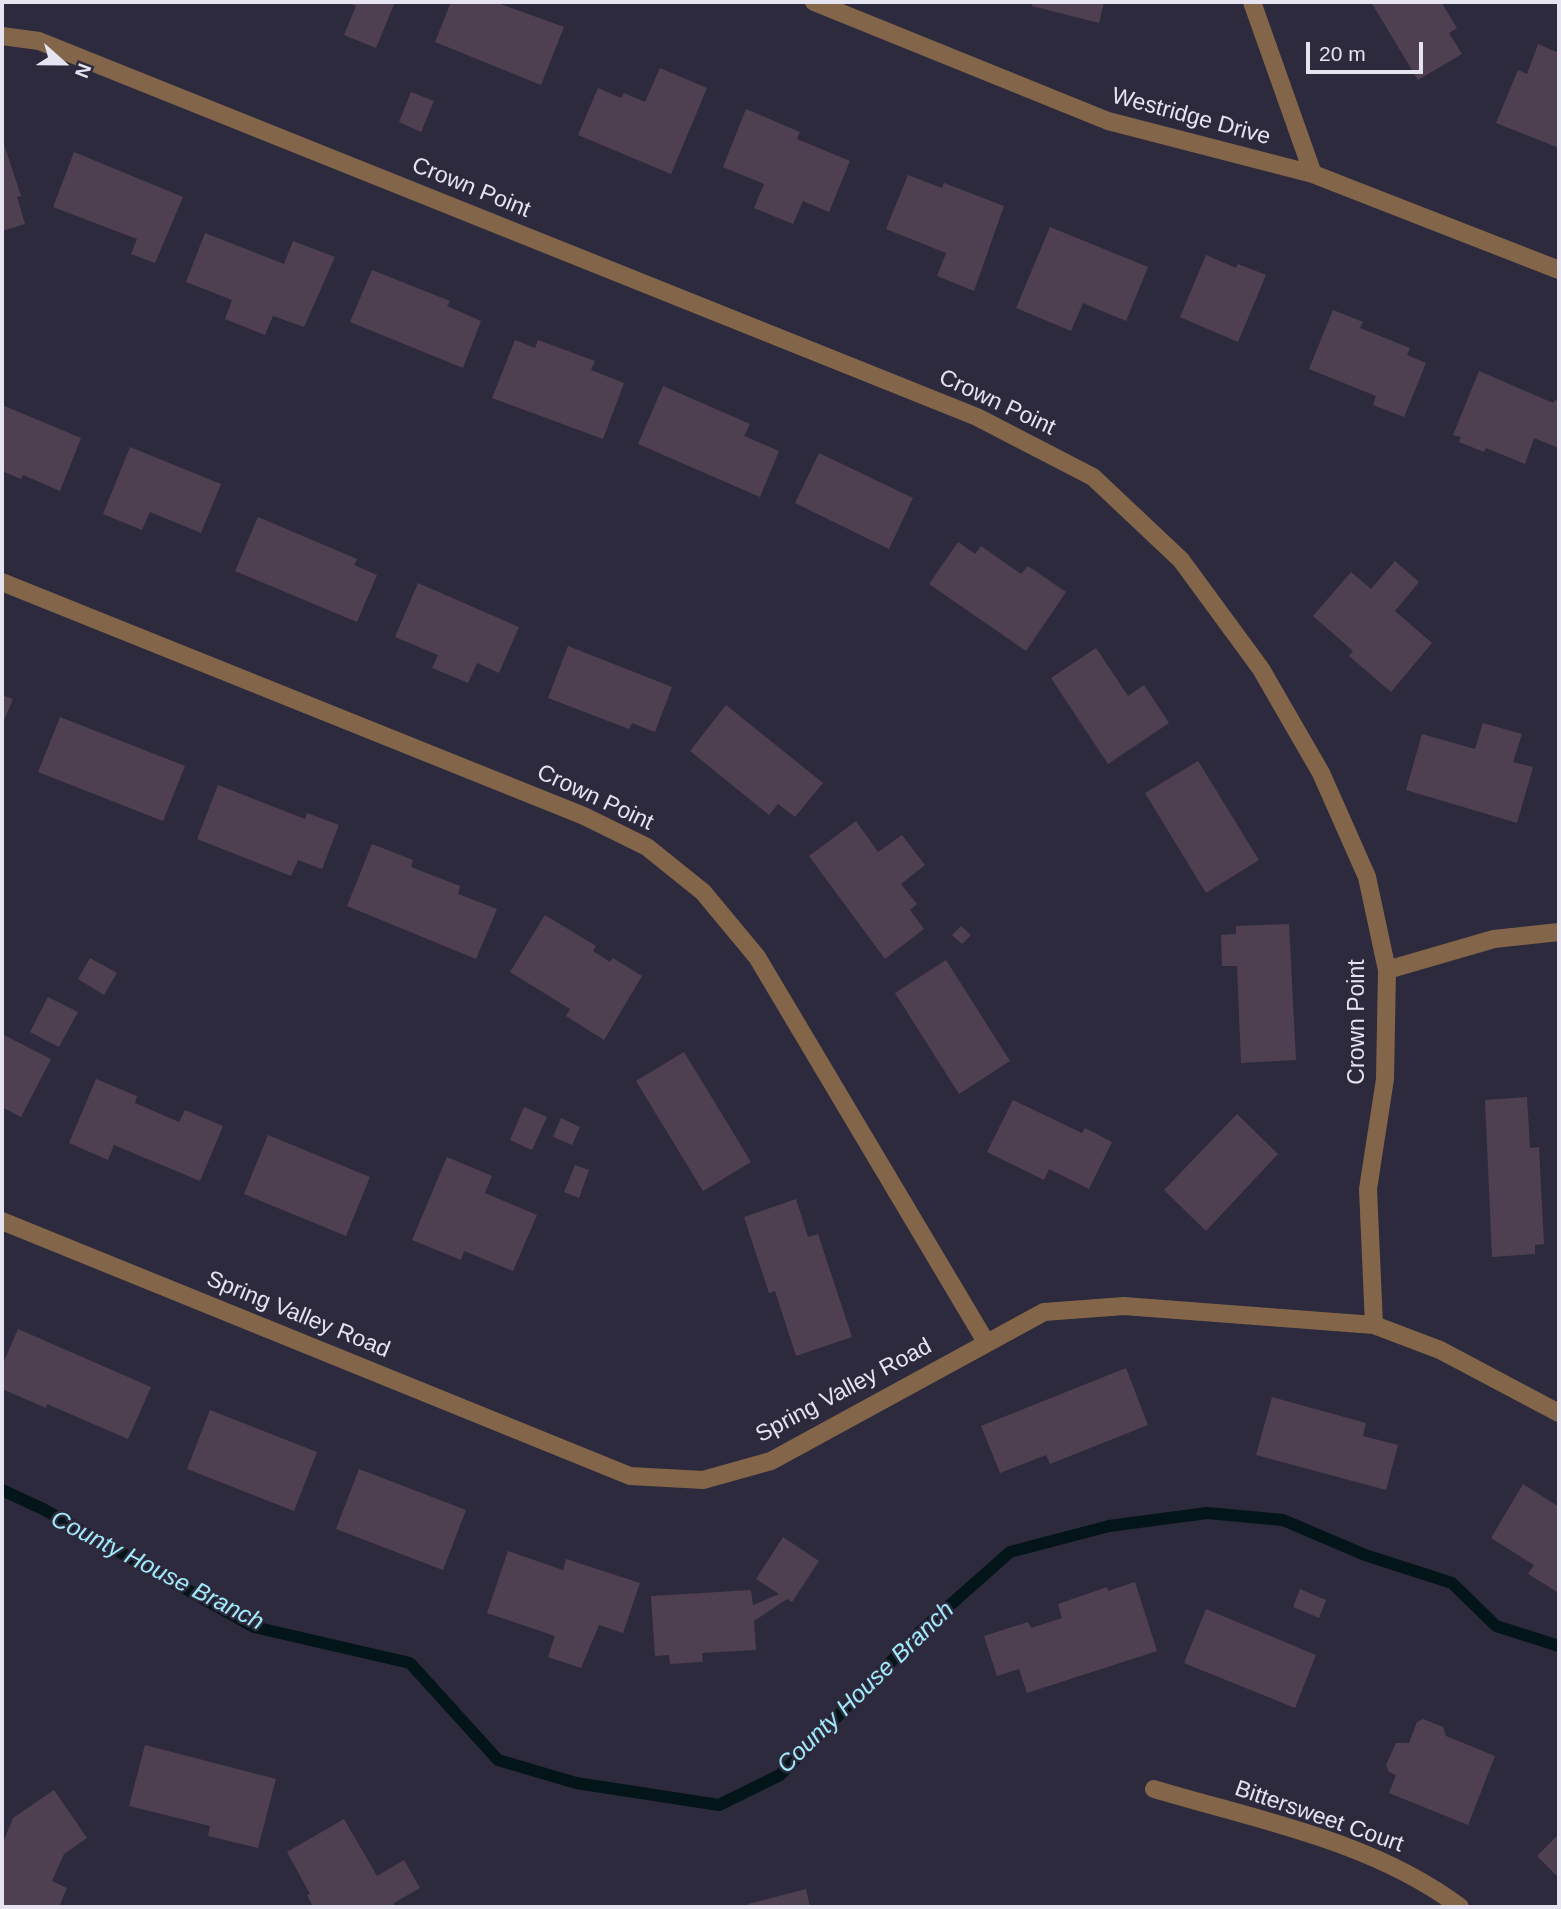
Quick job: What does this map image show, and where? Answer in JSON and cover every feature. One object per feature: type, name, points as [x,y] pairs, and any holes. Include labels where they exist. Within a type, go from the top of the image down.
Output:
[{"type":"street","name":"Westridge Drive","points":[[814,2],[1108,121],[1313,174],[1559,270]]},
{"type":"street","points":[[1252,2],[1313,174]]},
{"type":"street","name":"Crown Point","points":[[2,36],[39,41],[977,417],[1093,477],[1181,560],[1267,681],[1321,773],[1367,877],[1387,970],[1385,1079],[1368,1189],[1374,1325]]},
{"type":"street","name":"Crown Point","points":[[2,582],[584,816],[648,847],[703,892],[757,957],[986,1342]]},
{"type":"street","points":[[1387,970],[1494,939],[1559,932]]},
{"type":"street","name":"Spring Valley Road","points":[[2,1221],[631,1476],[703,1480],[771,1461],[1044,1312],[1124,1306],[1374,1325],[1440,1350],[1559,1413]]},
{"type":"street","name":"Bittersweet Court","points":[[1154,1789],[1366,1854],[1426,1882],[1460,1907]]},
{"type":"building","points":[[347,2],[395,2],[376,48],[344,35],[356,6]]},
{"type":"building","points":[[451,2],[495,2],[564,27],[541,85],[435,42]]},
{"type":"building","points":[[1033,2],[1104,2],[1099,23],[1032,6]]},
{"type":"building","points":[[1371,2],[1441,2],[1457,28],[1449,33],[1462,54],[1418,80]]},
{"type":"building","points":[[1538,44],[1559,53],[1559,148],[1496,123],[1518,70],[1527,74]]},
{"type":"building","points":[[660,68],[707,88],[671,174],[578,135],[598,88],[621,98],[624,93],[645,102]]},
{"type":"building","points":[[411,92],[434,101],[421,132],[399,122]]},
{"type":"building","points":[[746,109],[800,132],[797,139],[850,161],[829,212],[803,201],[793,224],[754,208],[764,184],[723,167]]},
{"type":"building","points":[[4,144],[21,196],[17,197],[25,224],[2,231]]},
{"type":"building","points":[[74,152],[183,197],[155,263],[131,254],[137,239],[53,207]]},
{"type":"building","points":[[908,175],[942,188],[944,183],[1004,206],[974,291],[937,276],[946,253],[886,229]]},
{"type":"building","points":[[1050,227],[1148,267],[1126,321],[1083,303],[1071,331],[1016,308]]},
{"type":"building","points":[[205,233],[284,264],[293,241],[335,257],[304,327],[273,316],[265,335],[225,319],[232,300],[186,282]]},
{"type":"building","points":[[1206,255],[1236,268],[1238,264],[1266,275],[1238,342],[1180,317]]},
{"type":"building","points":[[372,270],[450,301],[447,306],[481,321],[463,368],[350,322]]},
{"type":"building","points":[[1333,310],[1363,322],[1360,328],[1410,348],[1407,355],[1426,363],[1404,417],[1373,405],[1376,396],[1309,369]]},
{"type":"building","points":[[515,340],[535,348],[538,340],[595,361],[591,370],[624,383],[603,439],[492,398]]},
{"type":"building","points":[[1479,371],[1553,403],[1555,400],[1559,402],[1559,448],[1534,438],[1525,464],[1486,448],[1484,452],[1459,442],[1461,437],[1453,435]]},
{"type":"building","points":[[663,386],[750,424],[744,436],[779,451],[760,497],[638,444]]},
{"type":"building","points":[[2,405],[81,438],[60,491],[23,475],[21,479],[2,471]]},
{"type":"building","points":[[130,447],[221,484],[201,533],[150,512],[142,530],[103,514]]},
{"type":"building","points":[[819,453],[913,498],[889,549],[795,503]]},
{"type":"building","points":[[258,517],[357,559],[354,565],[377,575],[357,622],[235,571]]},
{"type":"building","points":[[958,542],[975,554],[981,546],[1021,574],[1028,566],[1066,592],[1026,651],[929,584]]},
{"type":"building","points":[[1395,561],[1419,582],[1395,611],[1432,643],[1391,692],[1349,656],[1353,651],[1313,616],[1351,572],[1371,589]]},
{"type":"building","points":[[418,583],[519,627],[499,673],[477,663],[468,683],[432,668],[438,655],[395,637]]},
{"type":"building","points":[[568,646],[672,687],[655,732],[632,723],[629,729],[548,698]]},
{"type":"building","points":[[1096,648],[1128,696],[1144,685],[1169,723],[1108,764],[1051,678]]},
{"type":"building","points":[[2,695],[13,699],[2,725]]},
{"type":"building","points":[[726,705],[823,783],[795,817],[778,804],[769,815],[690,751]]},
{"type":"building","points":[[60,717],[185,766],[163,821],[38,772]]},
{"type":"building","points":[[1483,723],[1522,734],[1513,762],[1533,767],[1517,823],[1406,790],[1422,734],[1475,749]]},
{"type":"building","points":[[1198,761],[1259,860],[1206,893],[1145,793]]},
{"type":"building","points":[[218,785],[305,819],[307,813],[339,825],[322,869],[298,860],[291,876],[197,839]]},
{"type":"building","points":[[856,821],[878,852],[902,835],[925,865],[901,884],[917,904],[910,910],[924,929],[885,959],[809,856]]},
{"type":"building","points":[[372,844],[413,860],[411,867],[460,886],[458,894],[497,909],[476,959],[347,906]]},
{"type":"building","points":[[545,915],[596,946],[593,951],[610,962],[613,958],[642,976],[604,1040],[566,1016],[570,1009],[510,972]]},
{"type":"building","points":[[1289,924],[1296,1060],[1241,1063],[1237,966],[1222,966],[1221,935],[1236,934],[1236,926]]},
{"type":"building","points":[[961,926],[971,935],[962,944],[952,935]]},
{"type":"building","points":[[90,958],[117,973],[104,995],[78,979]]},
{"type":"building","points":[[946,960],[1010,1061],[959,1094],[895,993]]},
{"type":"building","points":[[48,997],[78,1012],[59,1047],[30,1032]]},
{"type":"building","points":[[2,1034],[51,1059],[21,1117],[2,1107]]},
{"type":"building","points":[[684,1052],[751,1162],[703,1191],[636,1081]]},
{"type":"building","points":[[96,1079],[137,1096],[135,1103],[179,1122],[185,1110],[223,1126],[200,1181],[114,1145],[108,1160],[69,1143]]},
{"type":"building","points":[[1527,1097],[1530,1148],[1539,1147],[1544,1244],[1535,1245],[1535,1254],[1492,1257],[1485,1100]]},
{"type":"building","points":[[1013,1100],[1082,1133],[1085,1128],[1112,1142],[1089,1189],[1049,1169],[1044,1180],[987,1152]]},
{"type":"building","points":[[524,1107],[547,1117],[532,1150],[510,1140]]},
{"type":"building","points":[[1237,1114],[1278,1154],[1206,1231],[1164,1190]]},
{"type":"building","points":[[561,1118],[580,1127],[572,1145],[553,1137]]},
{"type":"building","points":[[268,1135],[370,1177],[346,1236],[244,1194]]},
{"type":"building","points":[[447,1157],[492,1176],[485,1193],[537,1215],[513,1271],[464,1251],[461,1260],[412,1240]]},
{"type":"building","points":[[575,1165],[589,1170],[579,1198],[564,1192]]},
{"type":"building","points":[[796,1199],[808,1237],[818,1234],[852,1337],[796,1356],[775,1291],[769,1293],[744,1217]]},
{"type":"building","points":[[18,1329],[151,1387],[128,1439],[47,1404],[46,1408],[2,1389],[2,1366]]},
{"type":"building","points":[[1126,1368],[1148,1425],[1050,1464],[1046,1455],[1000,1473],[981,1426]]},
{"type":"building","points":[[1272,1397],[1366,1423],[1363,1436],[1398,1445],[1386,1490],[1256,1455]]},
{"type":"building","points":[[210,1410],[317,1452],[294,1511],[187,1469]]},
{"type":"building","points":[[359,1469],[466,1510],[443,1570],[336,1529]]},
{"type":"building","points":[[1523,1484],[1559,1507],[1559,1593],[1528,1574],[1534,1565],[1491,1538]]},
{"type":"building","points":[[783,1537],[819,1561],[792,1602],[787,1599],[754,1621],[756,1650],[702,1653],[703,1662],[670,1664],[669,1655],[655,1656],[651,1596],[751,1590],[753,1605],[779,1594],[756,1579]]},
{"type":"building","points":[[508,1551],[563,1570],[566,1559],[640,1583],[623,1633],[599,1625],[581,1668],[548,1657],[555,1636],[487,1613]]},
{"type":"building","points":[[1135,1582],[1157,1651],[1027,1693],[1019,1669],[997,1676],[984,1636],[1028,1622],[1031,1628],[1062,1618],[1058,1604],[1107,1587],[1108,1591]]},
{"type":"building","points":[[1300,1589],[1326,1600],[1319,1618],[1293,1607]]},
{"type":"building","points":[[1206,1609],[1316,1655],[1295,1708],[1184,1663]]},
{"type":"building","points":[[1423,1719],[1443,1727],[1446,1736],[1495,1756],[1468,1825],[1389,1793],[1396,1775],[1389,1772],[1386,1765],[1396,1743],[1409,1743],[1417,1722]]},
{"type":"building","points":[[145,1745],[276,1779],[258,1848],[208,1836],[210,1826],[129,1806]]},
{"type":"building","points":[[54,1790],[87,1838],[64,1854],[52,1881],[67,1888],[59,1907],[2,1907],[2,1845],[13,1818]]},
{"type":"building","points":[[344,1819],[377,1876],[404,1860],[420,1888],[394,1903],[392,1907],[313,1907],[307,1895],[310,1894],[287,1852]]},
{"type":"building","points":[[1559,1834],[1559,1878],[1537,1856]]},
{"type":"building","points":[[806,1889],[810,1907],[748,1907],[748,1904]]},
{"type":"waterway","name":"County House Branch","points":[[2,1490],[43,1509],[254,1627],[410,1663],[498,1760],[576,1783],[719,1805],[780,1775],[923,1629],[1010,1552],[1109,1526],[1207,1513],[1283,1520],[1365,1555],[1452,1583],[1496,1626],[1559,1646]]}]
